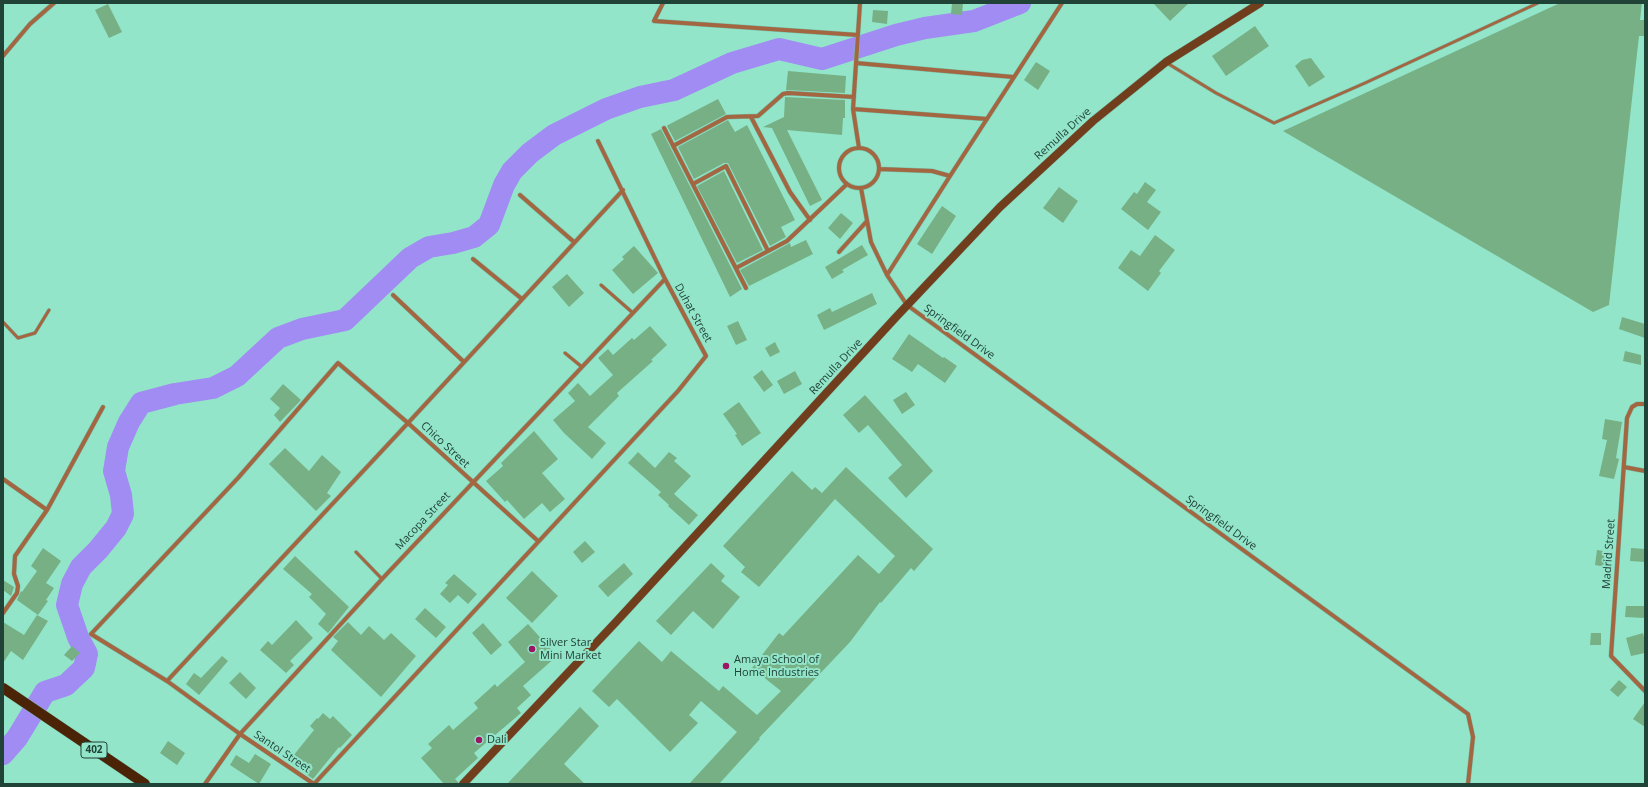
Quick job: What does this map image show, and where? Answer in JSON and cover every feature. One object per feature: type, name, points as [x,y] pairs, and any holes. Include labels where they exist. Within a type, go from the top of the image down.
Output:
[{"type":"main road","name":"Remulla Drive","points":[[463,784],[615,623],[907,305],[1000,207],[1092,121],[1166,62],[1260,3]]},
{"type":"main road","name":"402","points":[[4,690],[28,704],[145,784]]},
{"type":"street","points":[[3,56],[30,24],[54,3]]},
{"type":"street","points":[[663,3],[654,21],[858,35]]},
{"type":"street","points":[[859,148],[854,97],[860,3]]},
{"type":"street","points":[[887,275],[1062,3]]},
{"type":"street","points":[[856,63],[1013,77]]},
{"type":"street","points":[[673,146],[727,117],[758,116],[778,98],[788,92],[854,97]]},
{"type":"street","points":[[854,109],[987,119]]},
{"type":"street","points":[[751,117],[790,192],[810,220]]},
{"type":"street","points":[[664,128],[746,288]]},
{"type":"street","name":"Duhat Street","points":[[538,541],[678,391],[706,356],[665,279],[598,141]]},
{"type":"street","points":[[859,148],[865,149],[876,156],[879,169],[876,180],[866,187],[861,188],[847,184],[840,174],[840,162],[847,152],[859,148]]},
{"type":"street","points":[[693,184],[726,166],[768,251]]},
{"type":"street","points":[[879,169],[932,171],[950,176]]},
{"type":"street","points":[[736,268],[787,241],[847,184]]},
{"type":"street","points":[[861,188],[871,242],[887,275],[907,305]]},
{"type":"street","points":[[167,681],[408,423],[622,190]]},
{"type":"street","points":[[520,195],[574,242]]},
{"type":"street","points":[[839,252],[867,221]]},
{"type":"street","points":[[473,258],[522,299]]},
{"type":"street","name":"Macopa Street","points":[[205,784],[240,734],[472,482],[665,279]]},
{"type":"street","points":[[392,295],[464,362]]},
{"type":"street","name":"Springfield Drive","points":[[907,305],[1468,714],[1473,737],[1468,784]]},
{"type":"street","name":"Chico Street","points":[[338,363],[408,423],[538,541]]},
{"type":"street","name":"Santol Street","points":[[314,784],[240,734],[167,681],[91,634],[238,478],[338,363]]},
{"type":"street","name":"Madrid Street","points":[[1645,404],[1637,404],[1632,407],[1627,418],[1611,656],[1645,691]]},
{"type":"street","points":[[3,613],[16,593],[18,586],[14,574],[15,556],[47,510],[103,406]]},
{"type":"street","points":[[1624,467],[1645,471]]},
{"type":"street","points":[[3,479],[47,510]]},
{"type":"street","points":[[314,784],[538,541]]},
{"type":"lane","points":[[1166,62],[1216,93],[1274,123],[1365,83],[1538,3]]},
{"type":"lane","points":[[601,286],[633,313]]},
{"type":"lane","points":[[3,322],[18,338],[35,333],[49,310]]},
{"type":"lane","points":[[565,353],[582,367]]},
{"type":"lane","points":[[356,552],[382,579]]},
{"type":"building","points":[[952,3],[963,3],[962,15],[951,14]]},
{"type":"building","points":[[1153,3],[1189,3],[1170,21]]},
{"type":"building","points":[[1560,3],[1642,3],[1640,20],[1645,20],[1645,36],[1639,36],[1609,305],[1593,312],[1283,131]]},
{"type":"building","points":[[108,4],[122,32],[109,38],[95,10]]},
{"type":"building","points":[[873,10],[888,11],[887,24],[872,22]]},
{"type":"building","points":[[1255,26],[1269,46],[1226,76],[1212,56]]},
{"type":"building","points":[[1311,58],[1325,77],[1309,87],[1295,66],[1302,60]]},
{"type":"building","points":[[1036,62],[1050,71],[1038,90],[1024,80]]},
{"type":"building","points":[[788,71],[846,76],[845,93],[786,90]]},
{"type":"building","points":[[785,97],[845,100],[845,118],[843,118],[842,135],[787,130],[822,200],[810,206],[772,128],[763,127],[784,117]]},
{"type":"building","points":[[718,99],[726,114],[675,141],[667,126],[668,125]]},
{"type":"building","points":[[728,120],[735,132],[747,125],[795,220],[781,227],[786,237],[770,246],[728,163],[724,163],[694,179],[678,147]]},
{"type":"building","points":[[661,129],[742,289],[730,297],[651,134]]},
{"type":"building","points":[[724,171],[763,250],[737,263],[697,186]]},
{"type":"building","points":[[1145,182],[1156,190],[1147,202],[1161,212],[1148,230],[1121,209],[1134,192],[1137,194]]},
{"type":"building","points":[[1059,187],[1078,201],[1063,223],[1043,208]]},
{"type":"building","points":[[942,206],[956,216],[932,254],[917,244]]},
{"type":"building","points":[[841,213],[853,223],[840,239],[828,228]]},
{"type":"building","points":[[1155,235],[1175,250],[1159,271],[1161,273],[1148,291],[1118,268],[1131,250],[1140,256]]},
{"type":"building","points":[[806,240],[813,254],[749,286],[740,270],[790,243],[791,247]]},
{"type":"building","points":[[862,245],[868,255],[842,270],[844,272],[832,279],[825,267]]},
{"type":"building","points":[[634,246],[658,273],[633,294],[612,270],[624,259],[622,257]]},
{"type":"building","points":[[567,274],[584,293],[569,307],[552,287]]},
{"type":"building","points":[[872,293],[877,304],[824,330],[817,315],[830,308],[832,312]]},
{"type":"building","points":[[1622,317],[1645,324],[1645,338],[1619,329]]},
{"type":"building","points":[[738,321],[747,340],[736,345],[727,326]]},
{"type":"building","points":[[650,326],[667,345],[651,360],[653,361],[617,393],[619,396],[588,427],[606,443],[592,459],[564,433],[553,420],[575,401],[568,393],[578,383],[590,396],[613,375],[598,358],[608,349],[613,355],[632,338],[634,340]]},
{"type":"building","points":[[909,334],[957,366],[945,383],[918,364],[912,372],[892,359]]},
{"type":"building","points":[[775,342],[780,352],[770,357],[765,348]]},
{"type":"building","points":[[1625,351],[1641,355],[1641,365],[1623,361]]},
{"type":"building","points":[[762,370],[773,385],[764,392],[753,377]]},
{"type":"building","points":[[795,371],[802,384],[784,394],[777,381]]},
{"type":"building","points":[[283,384],[301,400],[280,422],[274,415],[280,408],[270,399]]},
{"type":"building","points":[[906,392],[915,405],[902,414],[893,400]]},
{"type":"building","points":[[865,395],[933,471],[906,498],[888,478],[902,465],[868,425],[859,433],[843,415]]},
{"type":"building","points":[[739,402],[761,433],[742,446],[735,435],[737,434],[723,414]]},
{"type":"building","points":[[1605,419],[1622,422],[1616,458],[1619,459],[1614,479],[1599,476],[1607,440],[1602,439]]},
{"type":"building","points":[[534,431],[558,459],[542,473],[565,499],[550,512],[542,503],[524,519],[507,500],[505,502],[486,481],[503,466],[501,463]]},
{"type":"building","points":[[285,448],[309,471],[322,455],[341,472],[327,493],[331,496],[316,511],[269,464]]},
{"type":"building","points":[[638,452],[655,468],[669,452],[677,458],[674,461],[691,476],[674,494],[698,515],[689,525],[658,495],[661,492],[628,463]]},
{"type":"building","points":[[846,467],[933,549],[914,571],[911,568],[881,603],[880,602],[850,642],[759,738],[760,739],[719,784],[689,784],[737,732],[701,701],[689,715],[698,723],[670,752],[617,699],[609,707],[592,691],[639,641],[662,662],[671,651],[719,691],[723,686],[757,715],[781,691],[752,668],[779,633],[783,636],[858,555],[879,574],[895,556],[835,499],[759,587],[741,572],[745,567],[723,546],[792,471],[812,490],[815,487],[822,493]]},
{"type":"building","points":[[585,541],[595,552],[582,563],[573,552]]},
{"type":"building","points":[[43,548],[61,561],[46,583],[54,588],[46,600],[48,601],[38,615],[17,600],[21,591],[22,592],[37,571],[31,566]]},
{"type":"building","points":[[1631,548],[1645,549],[1645,562],[1630,561]]},
{"type":"building","points":[[1597,550],[1609,552],[1606,567],[1595,565]]},
{"type":"building","points":[[295,556],[349,607],[328,633],[318,624],[326,614],[309,597],[312,594],[283,569]]},
{"type":"building","points":[[624,563],[633,574],[608,597],[598,586]]},
{"type":"building","points":[[711,563],[725,576],[721,581],[740,597],[713,629],[693,611],[671,635],[656,621]]},
{"type":"building","points":[[532,571],[558,596],[532,623],[506,598]]},
{"type":"building","points":[[454,574],[477,594],[468,604],[458,595],[450,603],[440,594],[448,585],[445,583]]},
{"type":"building","points":[[3,580],[14,587],[11,596],[3,590]]},
{"type":"building","points":[[1626,606],[1645,606],[1645,618],[1625,617]]},
{"type":"building","points":[[425,608],[446,627],[436,638],[415,619]]},
{"type":"building","points":[[37,615],[48,621],[23,660],[11,651],[3,663],[3,622],[24,635]]},
{"type":"building","points":[[296,620],[313,638],[290,661],[294,665],[286,673],[260,650],[268,641],[272,645]]},
{"type":"building","points":[[348,622],[361,635],[369,626],[384,640],[391,633],[416,656],[381,697],[331,650],[338,641],[333,637]]},
{"type":"building","points":[[483,623],[502,645],[491,655],[472,633]]},
{"type":"building","points":[[528,624],[557,656],[523,686],[531,695],[517,708],[521,713],[474,753],[478,758],[455,779],[458,784],[444,784],[421,758],[432,748],[428,744],[449,725],[453,730],[478,708],[474,703],[495,684],[497,687],[525,662],[508,642]]},
{"type":"building","points":[[1591,633],[1601,633],[1601,645],[1590,645]]},
{"type":"building","points":[[1643,633],[1645,653],[1631,656],[1626,638]]},
{"type":"building","points":[[72,646],[80,653],[72,661],[64,655]]},
{"type":"building","points":[[222,656],[228,661],[199,695],[186,684],[194,673],[201,678]]},
{"type":"building","points":[[240,672],[256,688],[246,699],[229,683]]},
{"type":"building","points":[[1619,680],[1627,687],[1618,697],[1610,690]]},
{"type":"building","points":[[1645,702],[1645,727],[1633,719]]},
{"type":"building","points":[[580,707],[599,726],[564,764],[585,784],[507,784]]},
{"type":"building","points":[[323,713],[330,719],[333,716],[352,735],[340,748],[339,747],[313,779],[289,761],[314,730],[310,726]]},
{"type":"building","points":[[168,741],[185,753],[177,765],[160,753]]},
{"type":"building","points":[[255,754],[271,764],[259,784],[230,765],[236,755],[249,763]]},
{"type":"waterway","points":[[3,754],[17,738],[45,692],[66,685],[84,668],[87,654],[78,637],[67,605],[72,584],[81,567],[98,550],[116,528],[123,514],[121,495],[114,471],[118,447],[129,422],[141,403],[175,394],[213,388],[237,376],[278,338],[302,329],[345,320],[410,258],[429,247],[453,243],[474,237],[489,225],[504,185],[512,171],[530,153],[554,135],[606,109],[640,97],[674,90],[732,63],[779,49],[822,59],[896,35],[925,28],[974,21],[1020,3]]},
{"type":"place","name":"Silver Star Mini Market","points":[[532,649]]},
{"type":"place","name":"Amaya School of Home Industries","points":[[726,666]]},
{"type":"place","name":"Dali","points":[[479,740]]}]
